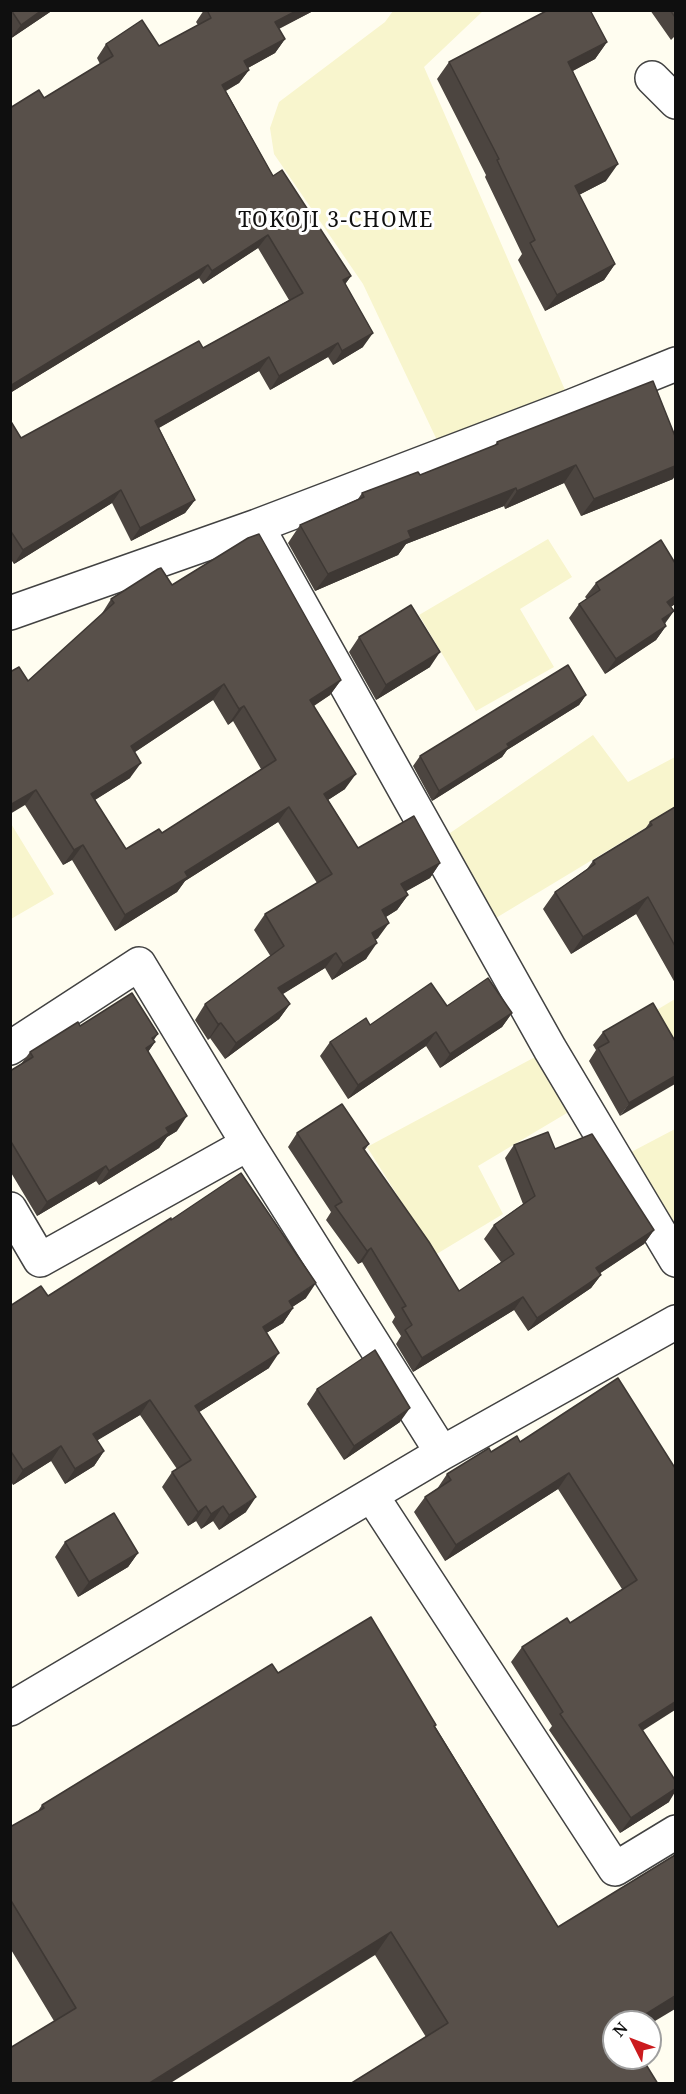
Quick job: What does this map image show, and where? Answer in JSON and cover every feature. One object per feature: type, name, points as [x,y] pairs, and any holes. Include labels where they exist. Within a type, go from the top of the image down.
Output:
[{"type":"street","points":[[652,78],[675,102]]},
{"type":"street","points":[[10,613],[257,526],[572,406],[675,364]]},
{"type":"street","points":[[257,526],[550,1049],[675,1260]]},
{"type":"street","points":[[10,1048],[139,964],[248,1144],[442,1453]]},
{"type":"street","points":[[10,1209],[40,1260],[248,1144]]},
{"type":"street","points":[[10,1709],[442,1453],[675,1322]]},
{"type":"street","points":[[372,1496],[615,1869],[675,1832]]},
{"type":"shaded area","points":[[393,11],[483,11],[424,67],[572,406],[444,455],[363,284],[274,154],[270,128],[279,102],[385,22]]},
{"type":"shaded area","points":[[548,539],[572,577],[520,609],[554,667],[476,711],[419,615]]},
{"type":"shaded area","points":[[593,735],[628,782],[675,757],[675,810],[481,927],[434,844]]},
{"type":"shaded area","points":[[10,822],[54,894],[11,919],[10,919]]},
{"type":"shaded area","points":[[675,999],[675,1048],[655,1011]]},
{"type":"shaded area","points":[[550,1049],[582,1104],[478,1166],[503,1214],[435,1255],[367,1147]]},
{"type":"shaded area","points":[[675,1129],[675,1260],[616,1160]]},
{"type":"building","points":[[11,10],[42,10],[21,25]]},
{"type":"building","points":[[207,10],[298,10],[275,22],[285,39],[244,61],[249,70],[222,85],[273,176],[282,170],[351,276],[343,280],[373,333],[342,351],[338,343],[279,376],[269,357],[155,421],[195,500],[140,528],[121,490],[23,550],[10,530],[10,420],[21,438],[199,341],[203,348],[303,293],[268,235],[212,271],[208,265],[10,386],[10,108],[39,90],[44,98],[113,56],[106,44],[142,20],[159,46],[211,18]]},
{"type":"building","points":[[548,10],[590,10],[607,42],[568,62],[618,164],[575,186],[615,264],[557,295],[530,243],[535,240],[497,160],[499,159],[449,62]]},
{"type":"building","points":[[653,381],[675,436],[675,466],[594,499],[576,465],[517,491],[516,488],[408,531],[411,538],[328,574],[300,525],[364,497],[362,493],[418,472],[420,475]]},
{"type":"building","points":[[259,534],[341,680],[310,700],[356,774],[324,794],[358,848],[414,816],[440,863],[401,884],[408,895],[382,910],[389,923],[372,933],[377,943],[343,964],[336,953],[278,988],[290,1004],[236,1043],[221,1023],[218,1024],[205,1004],[284,946],[265,914],[332,874],[289,807],[185,872],[188,877],[125,915],[83,845],[74,850],[36,790],[10,805],[10,672],[19,667],[28,681],[114,603],[111,599],[158,569],[161,568],[172,585],[248,538]],"holes":[[[224,684],[239,709],[244,706],[276,760],[162,833],[159,829],[126,849],[91,794],[141,763],[131,746]]]},
{"type":"building","points":[[661,540],[675,563],[675,596],[667,602],[674,611],[662,619],[666,626],[616,659],[579,604],[600,590],[596,583]]},
{"type":"building","points":[[411,605],[440,652],[386,685],[359,637]]},
{"type":"building","points":[[568,665],[586,695],[507,744],[509,747],[439,791],[420,756]]},
{"type":"building","points":[[675,807],[675,946],[648,897],[583,937],[555,892],[595,864],[593,861],[652,825],[650,822]]},
{"type":"building","points":[[488,978],[512,1013],[450,1054],[436,1032],[358,1085],[330,1042],[366,1018],[370,1025],[431,983],[447,1006]]},
{"type":"building","points":[[132,993],[158,1034],[152,1038],[155,1042],[146,1048],[187,1116],[166,1128],[169,1133],[109,1171],[106,1166],[47,1202],[10,1140],[10,1071],[33,1057],[30,1052],[78,1022],[80,1026]]},
{"type":"building","points":[[653,1003],[675,1041],[675,1076],[629,1103],[598,1048],[609,1042],[603,1032]]},
{"type":"building","points":[[342,1104],[369,1144],[363,1148],[429,1242],[459,1291],[514,1254],[494,1225],[535,1196],[514,1145],[548,1132],[555,1149],[592,1134],[654,1230],[596,1268],[601,1275],[537,1318],[523,1297],[422,1358],[405,1330],[412,1325],[402,1308],[406,1306],[371,1248],[367,1251],[335,1206],[342,1202],[297,1133]]},
{"type":"building","points":[[241,1173],[316,1283],[289,1301],[293,1308],[263,1327],[279,1353],[195,1406],[256,1497],[229,1515],[223,1506],[211,1514],[206,1506],[198,1512],[172,1472],[191,1460],[150,1400],[93,1434],[104,1451],[75,1469],[61,1446],[23,1470],[10,1450],[10,1306],[41,1286],[48,1296],[171,1218],[171,1220]]},
{"type":"building","points":[[375,1350],[410,1408],[354,1446],[317,1389]]},
{"type":"building","points":[[618,1378],[675,1468],[675,1702],[639,1725],[675,1780],[675,1789],[631,1818],[560,1714],[563,1712],[522,1647],[567,1618],[570,1623],[637,1580],[569,1473],[456,1545],[425,1497],[451,1480],[447,1474],[489,1448],[491,1452],[517,1436],[520,1442]]},
{"type":"building","points":[[114,1513],[138,1553],[89,1582],[65,1542]]},
{"type":"building","points":[[371,1617],[436,1725],[434,1726],[558,1927],[675,1855],[675,1996],[652,2010],[602,2010],[602,2070],[649,2070],[658,2084],[350,2084],[448,2023],[391,1932],[148,2084],[10,2084],[10,2048],[76,2008],[10,1899],[10,1827],[44,1808],[42,1805],[272,1664],[278,1673]]},
{"type":"district","name":"TOKOJI 3-CHOME","points":[[336,221]]}]
